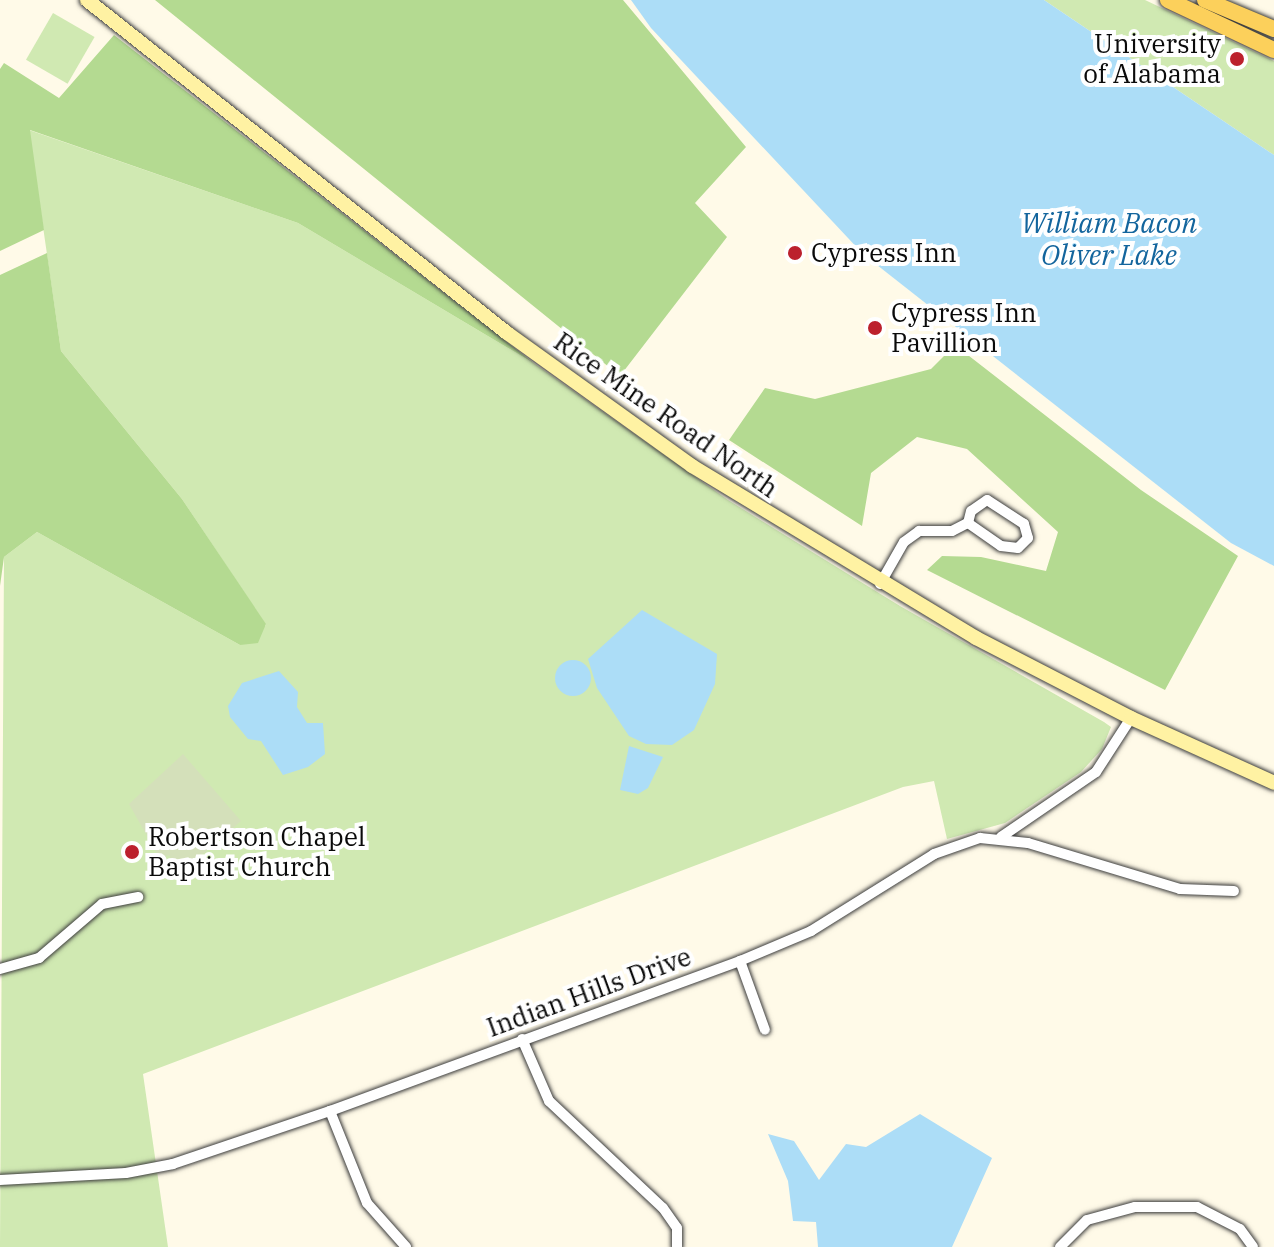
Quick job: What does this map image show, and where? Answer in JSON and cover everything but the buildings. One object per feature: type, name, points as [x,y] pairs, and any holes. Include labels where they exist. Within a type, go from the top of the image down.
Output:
[{"type":"main road","name":"Rice Mine Road North","points":[[87,0],[612,411],[880,584],[1131,718],[1274,783]]},
{"type":"main road","points":[[1168,0],[1274,50]]},
{"type":"main road","points":[[1205,0],[1271,25]]},
{"type":"street","points":[[880,584],[904,542],[919,531],[952,531],[968,523],[971,511],[987,500],[1024,524],[1028,538],[1018,548],[1001,546],[968,523]]},
{"type":"street","name":"Indian Hills Drive","points":[[0,1180],[126,1173],[173,1164],[330,1111],[740,961],[811,931],[934,854],[980,838],[1001,837],[1096,772],[1131,718]]},
{"type":"street","points":[[1001,837],[1155,883],[1234,891]]},
{"type":"street","points":[[0,969],[39,958],[102,904],[138,897]]},
{"type":"street","points":[[740,961],[765,1030]]},
{"type":"street","points":[[522,1039],[549,1101],[663,1208],[677,1228],[677,1247]]},
{"type":"street","points":[[330,1111],[367,1203],[406,1247]]},
{"type":"street","points":[[1060,1247],[1087,1220],[1150,1207],[1197,1207],[1220,1215],[1253,1247]]},
{"type":"green space","points":[[155,0],[623,0],[746,147],[695,203],[727,237],[620,376]]},
{"type":"green space","points":[[1044,0],[1145,0],[1274,61],[1274,155]]},
{"type":"green space","points":[[53,13],[95,37],[68,84],[26,60]]},
{"type":"green space","points":[[114,35],[535,364],[298,223],[30,130],[44,230],[0,251],[0,69],[4,63],[59,98]]},
{"type":"green space","points":[[29,130],[298,223],[535,364],[728,500],[900,606],[1104,722],[1111,727],[1102,749],[1081,772],[1005,823],[947,839],[934,781],[903,787],[143,1074],[168,1247],[0,1247],[4,557],[37,532],[240,645],[266,625],[182,499],[61,351]]},
{"type":"green space","points":[[47,253],[61,351],[182,499],[266,624],[258,643],[240,645],[37,532],[4,557],[0,586],[0,275]]},
{"type":"green space","points":[[955,345],[1141,490],[1238,556],[1165,690],[927,570],[942,556],[981,557],[1046,571],[1058,532],[967,449],[917,437],[871,473],[862,526],[729,440],[765,388],[815,399],[931,369]]},
{"type":"green space","points":[[183,754],[241,821],[180,874],[169,855],[160,859],[129,804]]},
{"type":"water","name":"William Bacon Oliver Lake","points":[[631,0],[1044,0],[1274,155],[1274,566],[1231,543],[863,254],[651,28]]},
{"type":"water","points":[[642,610],[717,654],[715,684],[694,730],[672,745],[646,744],[629,736],[597,688],[588,659]]},
{"type":"water","points":[[573,660],[586,665],[591,678],[586,691],[573,696],[560,691],[555,678],[560,665]]},
{"type":"water","points":[[279,671],[298,692],[297,707],[307,723],[323,723],[325,754],[308,767],[283,775],[261,741],[248,739],[230,717],[228,706],[242,683]]},
{"type":"water","points":[[629,746],[663,757],[648,788],[638,794],[620,790]]},
{"type":"water","points":[[920,1114],[992,1158],[952,1247],[818,1247],[816,1222],[793,1221],[788,1181],[768,1134],[794,1141],[819,1180],[846,1144],[866,1147]]},
{"type":"place","name":"University of Alabama","points":[[1237,59]]},
{"type":"place","name":"Cypress Inn","points":[[795,253]]},
{"type":"place","name":"Cypress Inn Pavillion","points":[[875,328]]},
{"type":"place","name":"Robertson Chapel Baptist Church","points":[[132,852]]}]
